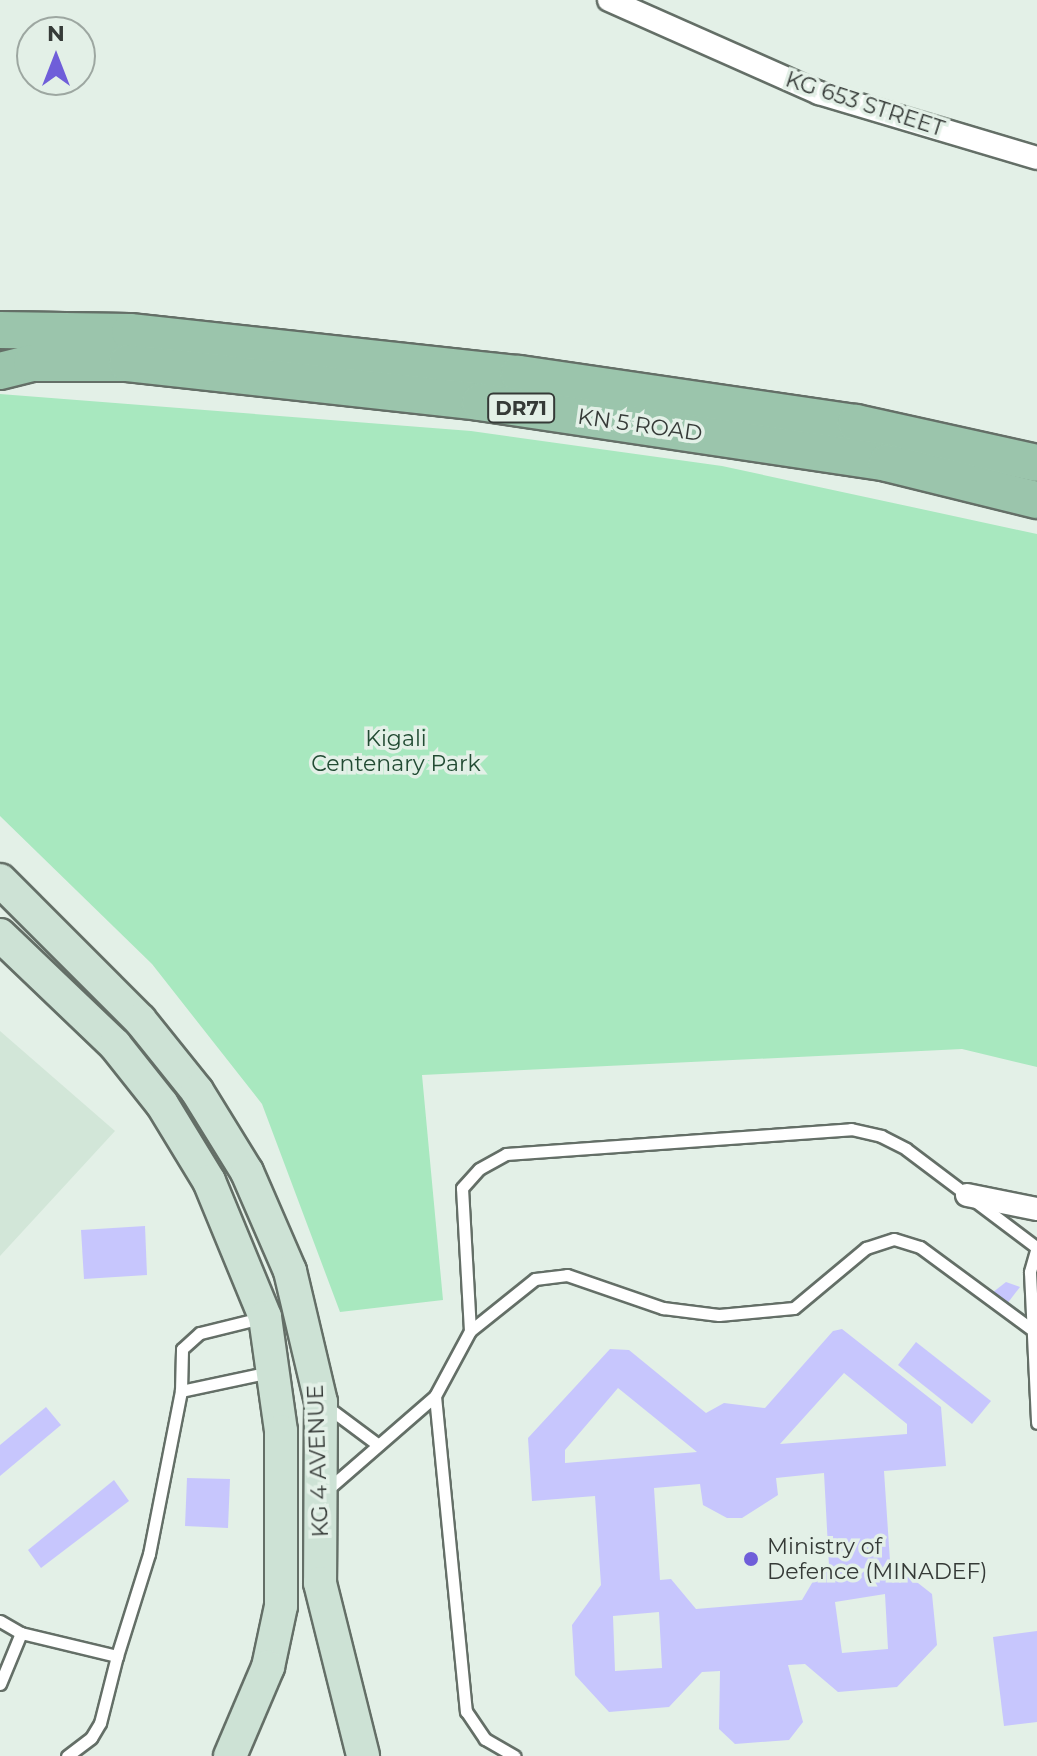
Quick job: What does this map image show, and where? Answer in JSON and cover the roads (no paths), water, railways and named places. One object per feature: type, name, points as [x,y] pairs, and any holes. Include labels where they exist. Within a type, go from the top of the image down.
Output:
[{"type":"main road","points":[[0,314],[50,328]]},
{"type":"main road","name":"KN 5 ROAD","points":[[0,330],[50,328],[519,374],[856,423],[1037,463]]},
{"type":"main road","name":"KN 5 ROAD","points":[[0,371],[32,363],[127,363],[480,402],[887,463],[1037,500]]},
{"type":"main road","name":"KG 4 AVENUE","points":[[0,880],[140,1020],[197,1091],[247,1172],[290,1271],[321,1402],[320,1583],[363,1756]]},
{"type":"main road","name":"KG 4 AVENUE","points":[[0,935],[115,1045],[162,1104],[209,1181],[265,1317],[282,1445],[281,1606],[268,1667],[230,1756]]},
{"type":"street","name":"KG 653 STREET","points":[[620,2],[819,93],[1037,158]]},
{"type":"street","points":[[967,1195],[1037,1209]]},
{"type":"lane","points":[[470,1331],[462,1188],[479,1169],[506,1154],[851,1129],[881,1136],[906,1149],[1037,1247],[1030,1272],[1030,1328],[1037,1423]]},
{"type":"lane","points":[[322,1494],[435,1396],[470,1331],[535,1279],[567,1275],[663,1308],[719,1315],[794,1308],[866,1248],[894,1239],[920,1247],[1030,1328]]},
{"type":"lane","points":[[67,1756],[91,1738],[100,1723],[149,1554],[181,1391],[182,1349],[190,1339],[265,1317]]},
{"type":"lane","points":[[181,1391],[274,1371]]},
{"type":"lane","points":[[435,1396],[466,1711],[485,1739],[514,1756]]},
{"type":"lane","points":[[321,1402],[377,1444]]},
{"type":"lane","points":[[0,1621],[21,1633],[117,1656]]},
{"type":"lane","points":[[0,1684],[21,1633]]},
{"type":"place","name":"Ministry of Defence (MINADEF)","points":[[751,1559]]},
{"type":"park label","name":"Kigali Centenary Park","points":[[396,750]]}]
